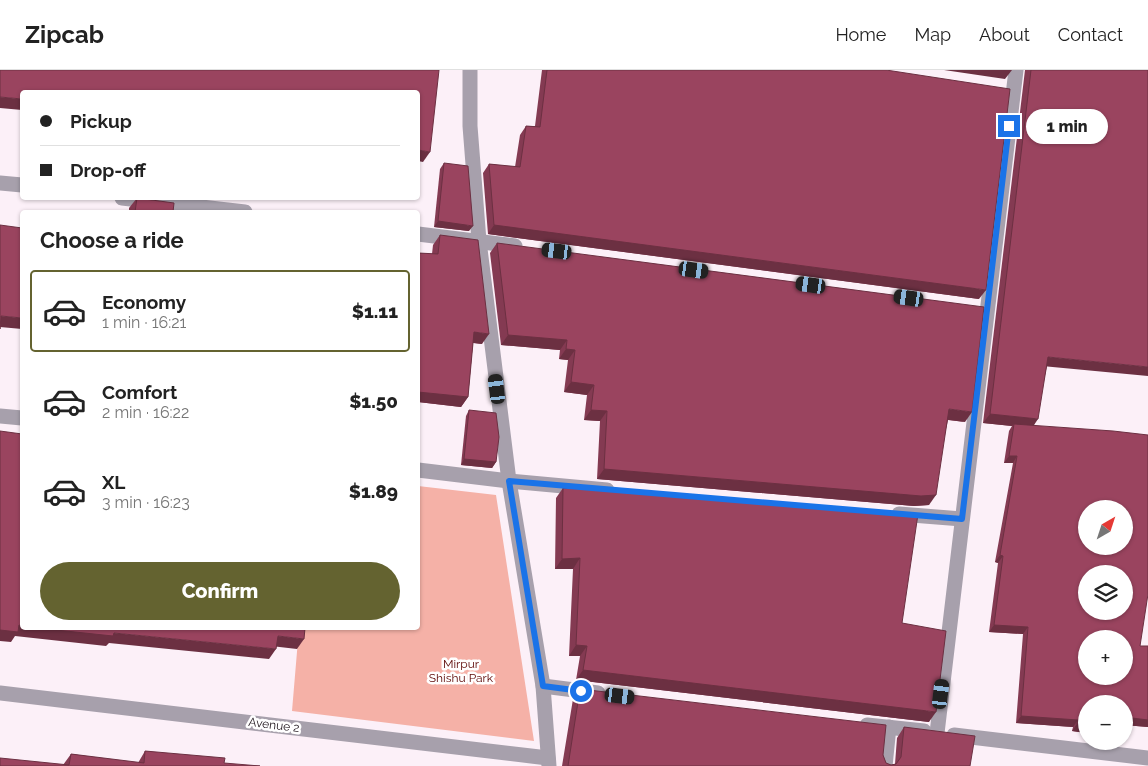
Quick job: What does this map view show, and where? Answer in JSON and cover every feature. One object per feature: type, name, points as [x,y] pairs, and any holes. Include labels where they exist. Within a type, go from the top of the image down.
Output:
[{"type":"street","points":[[470,70],[470,126],[478,241],[509,481],[543,686],[548,762]]},
{"type":"street","points":[[936,733],[1016,70]]},
{"type":"street","points":[[994,87],[1013,90]]},
{"type":"street","points":[[0,183],[20,185]]},
{"type":"street","points":[[140,200],[227,210]]},
{"type":"street","points":[[420,234],[527,248]]},
{"type":"street","points":[[968,306],[987,309]]},
{"type":"street","points":[[0,416],[20,418]]},
{"type":"street","points":[[420,470],[509,481],[627,491]]},
{"type":"street","points":[[883,513],[962,519]]},
{"type":"street","points":[[543,686],[612,695]]},
{"type":"street","name":"Avenue 2","points":[[0,693],[548,762]]},
{"type":"street","points":[[849,723],[1148,758]]},
{"type":"street","points":[[885,766],[889,728]]},
{"type":"green space","name":"Mirpur Shishu Park","points":[[420,486],[496,495],[534,741],[292,711],[299,630],[420,630]]},
{"type":"building","points":[[0,70],[439,70],[430,152],[420,150],[420,90],[20,90],[20,99],[0,97]]},
{"type":"building","points":[[547,70],[886,70],[1010,89],[986,290],[494,225],[489,164],[520,167],[526,126],[540,127]]},
{"type":"building","points":[[1031,70],[1148,70],[1148,367],[1048,357],[1038,419],[990,414]]},
{"type":"building","points":[[444,163],[468,166],[473,226],[438,221]]},
{"type":"building","points":[[137,200],[174,203],[173,210],[135,210]]},
{"type":"building","points":[[0,225],[20,228],[20,318],[1,316],[0,329]]},
{"type":"building","points":[[440,235],[478,240],[489,334],[474,332],[468,397],[420,392],[420,253],[438,254]]},
{"type":"building","points":[[497,243],[984,307],[972,412],[949,409],[936,495],[921,496],[604,469],[607,411],[591,410],[594,385],[571,382],[575,350],[566,349],[567,340],[508,335]]},
{"type":"building","points":[[469,410],[496,413],[499,437],[496,462],[464,459]]},
{"type":"building","points":[[1014,424],[1148,435],[1148,594],[1140,646],[1148,646],[1148,720],[1133,718],[1133,695],[1078,695],[1078,720],[1021,716],[1028,627],[994,625],[1003,556],[1000,555],[1017,456],[1009,456]]},
{"type":"building","points":[[0,431],[20,434],[20,625],[18,632],[0,630]]},
{"type":"building","points":[[563,488],[603,488],[918,514],[902,623],[946,631],[936,712],[583,670],[587,646],[576,645],[580,558],[562,559]]},
{"type":"building","points":[[56,630],[305,630],[304,639],[278,636],[276,649],[114,633],[113,636]]},
{"type":"building","points":[[580,689],[886,725],[883,755],[886,763],[891,765],[896,764],[901,757],[904,727],[975,736],[970,766],[568,766]]},
{"type":"building","points":[[145,751],[225,758],[224,763],[260,766],[0,766],[0,758],[69,765],[71,754],[144,763]]},
{"type":"route","points":[[581,691],[543,686],[509,481],[962,519],[1009,126]]}]
